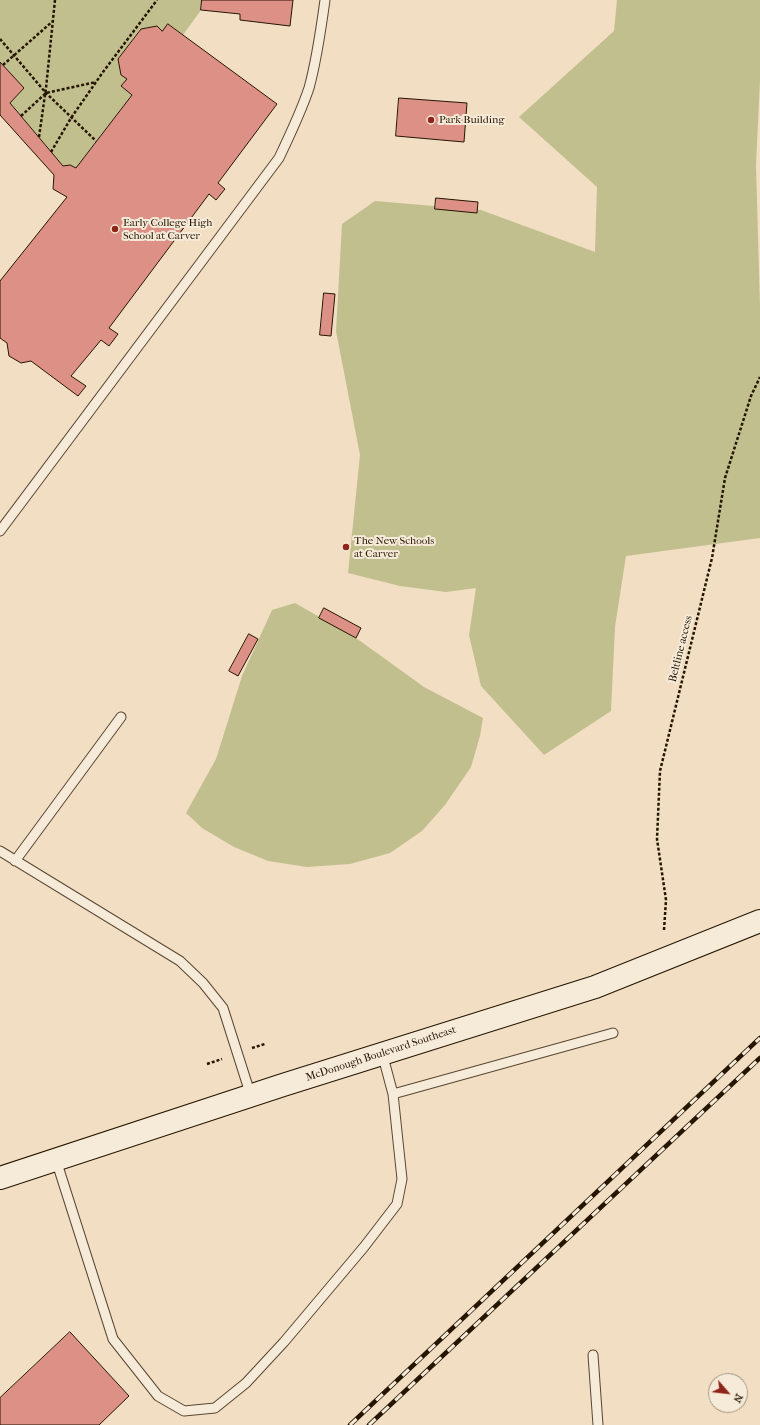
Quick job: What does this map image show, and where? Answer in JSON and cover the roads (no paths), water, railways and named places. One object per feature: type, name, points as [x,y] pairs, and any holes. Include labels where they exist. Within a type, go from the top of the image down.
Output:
[{"type":"main road","name":"McDonough Boulevard Southeast","points":[[0,1178],[251,1096],[595,987],[760,921]]},
{"type":"lane","points":[[0,531],[278,158],[295,125],[308,88],[318,49],[326,0]]},
{"type":"lane","points":[[15,861],[121,717]]},
{"type":"lane","points":[[0,851],[180,961],[203,983],[223,1008],[251,1096]]},
{"type":"lane","points":[[393,1094],[613,1033]]},
{"type":"lane","points":[[56,1160],[114,1339],[158,1396],[184,1411],[215,1408],[246,1383],[284,1342],[364,1247],[397,1204],[402,1179],[393,1094],[382,1054]]},
{"type":"lane","points":[[593,1355],[598,1425]]},
{"type":"railway","points":[[350,1425],[760,1038]]},
{"type":"railway","points":[[369,1425],[760,1058]]},
{"type":"place","name":"Park Building","points":[[431,120]]},
{"type":"place","name":"Early College High School at Carver","points":[[115,229]]},
{"type":"place","name":"The New Schools at Carver","points":[[346,547]]}]
